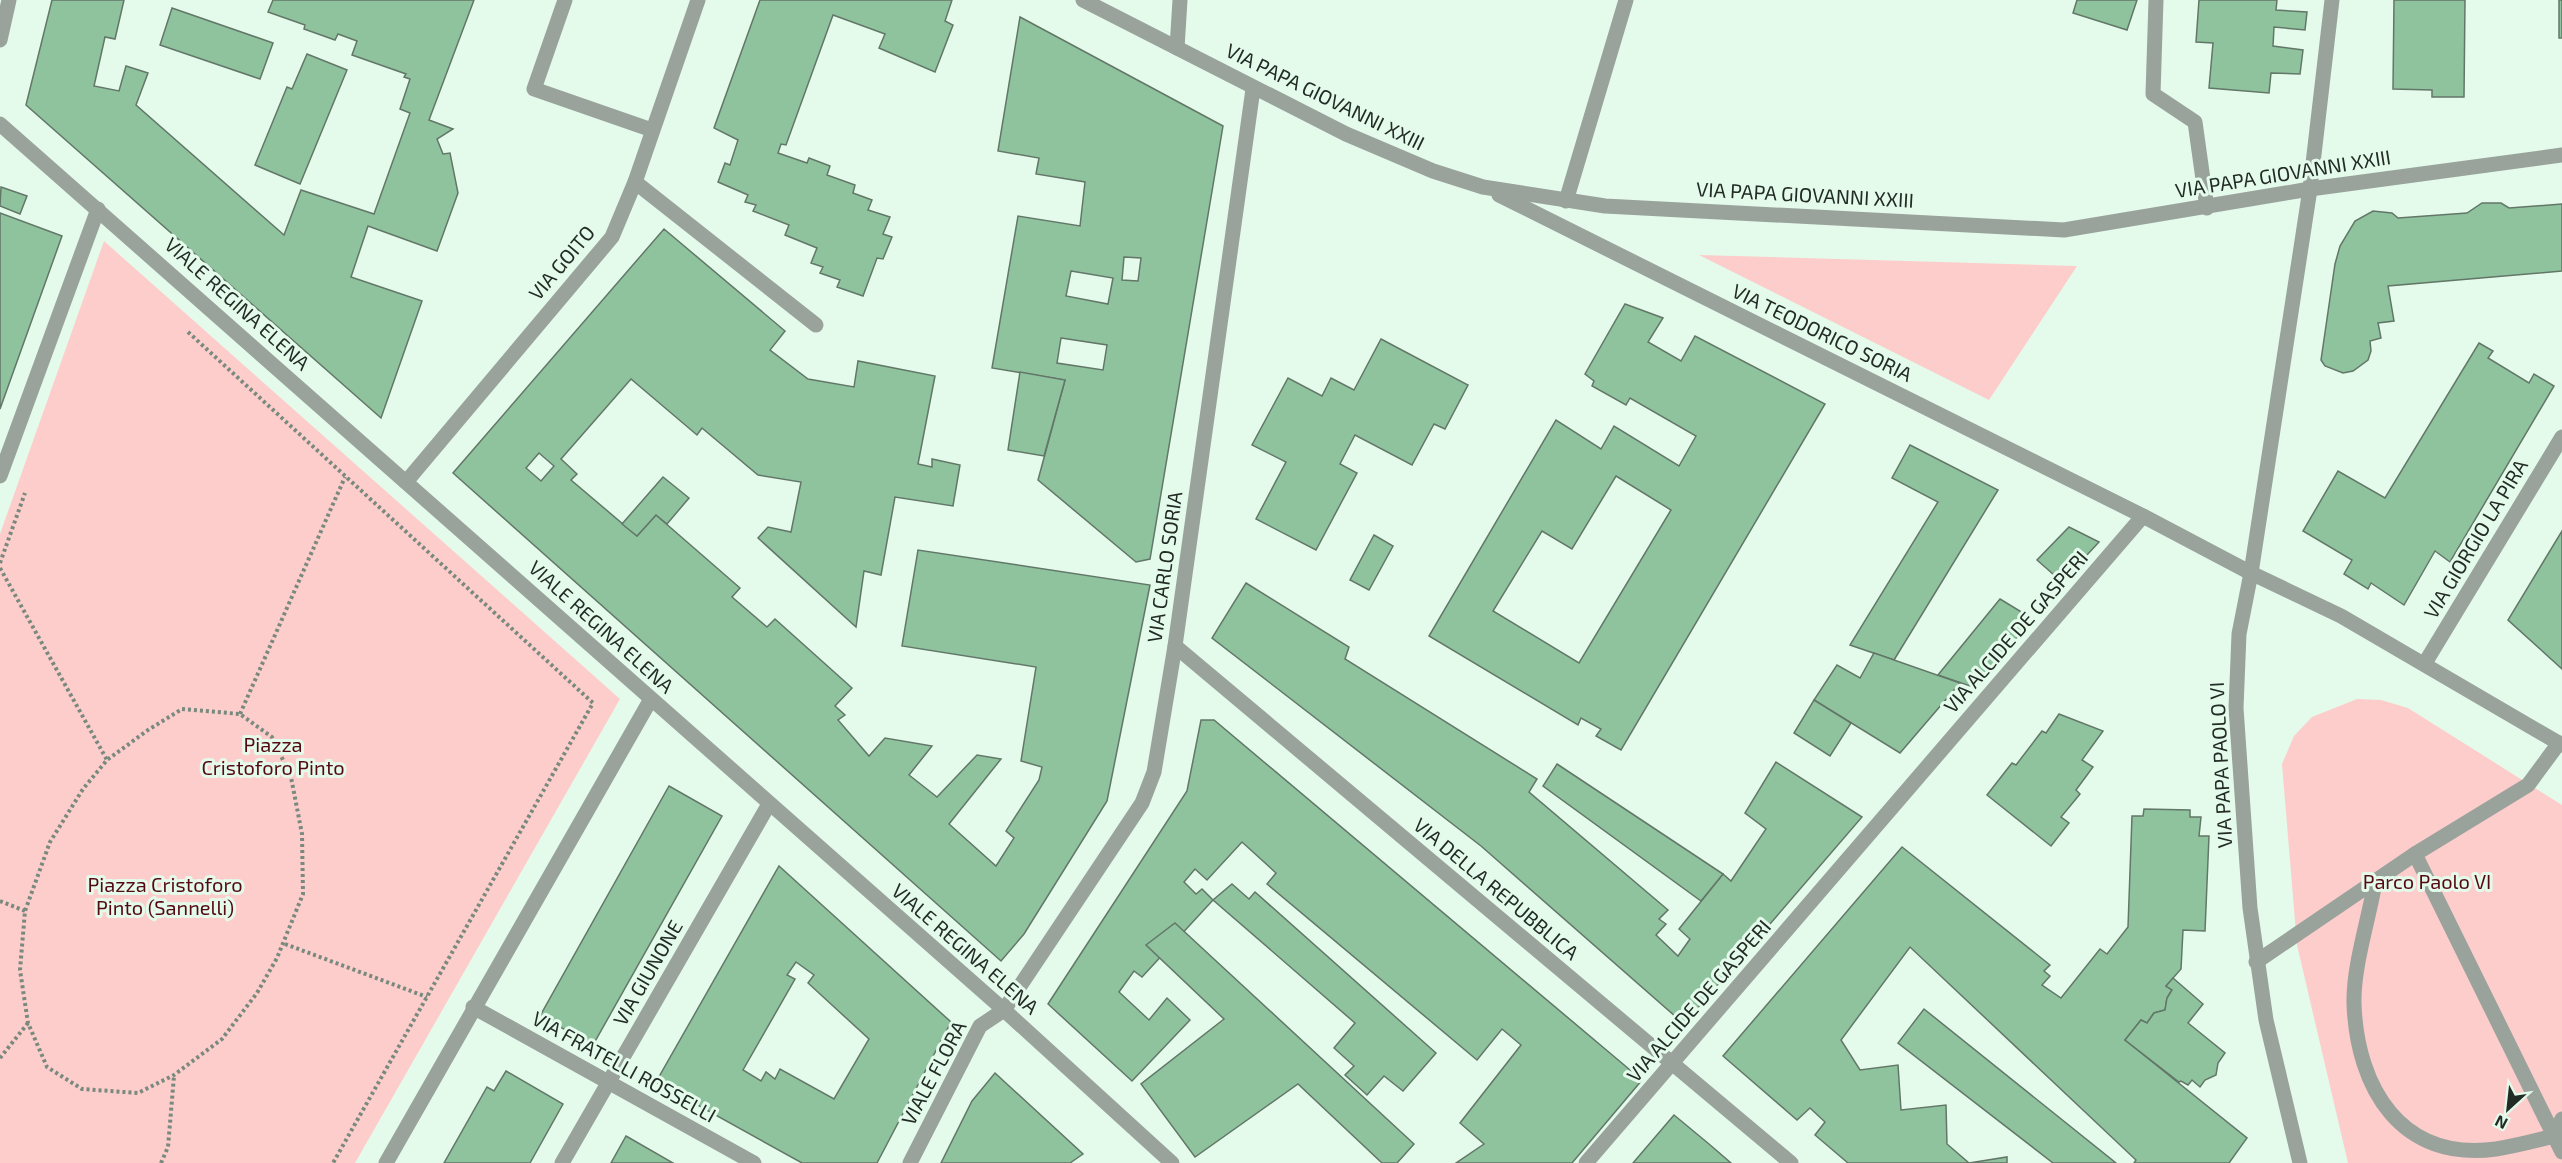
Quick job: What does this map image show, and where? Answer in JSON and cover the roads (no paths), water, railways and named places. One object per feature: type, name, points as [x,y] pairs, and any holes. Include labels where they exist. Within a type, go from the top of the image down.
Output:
[{"type":"street","points":[[0,40],[9,0]]},
{"type":"street","points":[[565,0],[534,89],[652,130]]},
{"type":"street","name":"VIA GOITO","points":[[405,482],[612,237],[635,182],[698,0]]},
{"type":"street","name":"VIA PAPA GIOVANNI XXIII","points":[[1083,0],[1253,89],[1377,149],[1483,187],[1605,206],[2064,230],[2207,208],[2310,189],[2562,155]]},
{"type":"street","points":[[1177,48],[1180,0]]},
{"type":"street","points":[[1566,201],[1626,0]]},
{"type":"street","points":[[2156,0],[2153,94],[2195,122],[2207,208]]},
{"type":"street","points":[[2252,573],[2310,189],[2332,0]]},
{"type":"street","name":"VIA CARLO SORIA","points":[[1004,1010],[1142,803],[1154,772],[1175,646],[1253,89]]},
{"type":"street","name":"VIALE REGINA ELENA","points":[[0,124],[1004,1010],[1172,1163]]},
{"type":"street","points":[[635,182],[816,325]]},
{"type":"street","name":"VIA TEODORICO SORIA","points":[[1483,187],[2144,516]]},
{"type":"street","points":[[0,476],[98,209]]},
{"type":"street","name":"VIA GIORGIO LA PIRA","points":[[2425,663],[2562,437]]},
{"type":"street","points":[[2144,516],[2252,573],[2341,616],[2425,663],[2560,744],[2528,785],[2415,854],[2256,962]]},
{"type":"street","name":"VIA ALCIDE DE GASPERI","points":[[1586,1163],[2144,516]]},
{"type":"street","name":"VIA PAPA PAOLO VI","points":[[2252,573],[2239,633],[2236,708],[2256,962],[2266,1020],[2300,1163]]},
{"type":"street","name":"VIA DELLA REPUBBLICA","points":[[1175,646],[1791,1163]]},
{"type":"street","points":[[386,1163],[473,1007],[651,699]]},
{"type":"street","name":"VIA GIUNONE","points":[[562,1163],[769,804]]},
{"type":"street","points":[[2415,854],[2562,1152]]},
{"type":"street","points":[[2375,882],[2354,1003],[2366,1068],[2376,1095],[2396,1122],[2420,1139],[2450,1148],[2494,1149],[2554,1136]]},
{"type":"street","name":"VIA FRATELLI ROSSELLI","points":[[473,1007],[754,1163]]},
{"type":"street","name":"VIALE FLORA","points":[[910,1163],[980,1026],[1004,1010]]},
{"type":"street","points":[[2554,1136],[2562,1119]]},
{"type":"park label","name":"Piazza Cristoforo Pinto","points":[[273,756]]},
{"type":"park label","name":"Parco Paolo VI","points":[[2427,882]]},
{"type":"park label","name":"Piazza Cristoforo Pinto (Sannelli)","points":[[165,896]]}]
